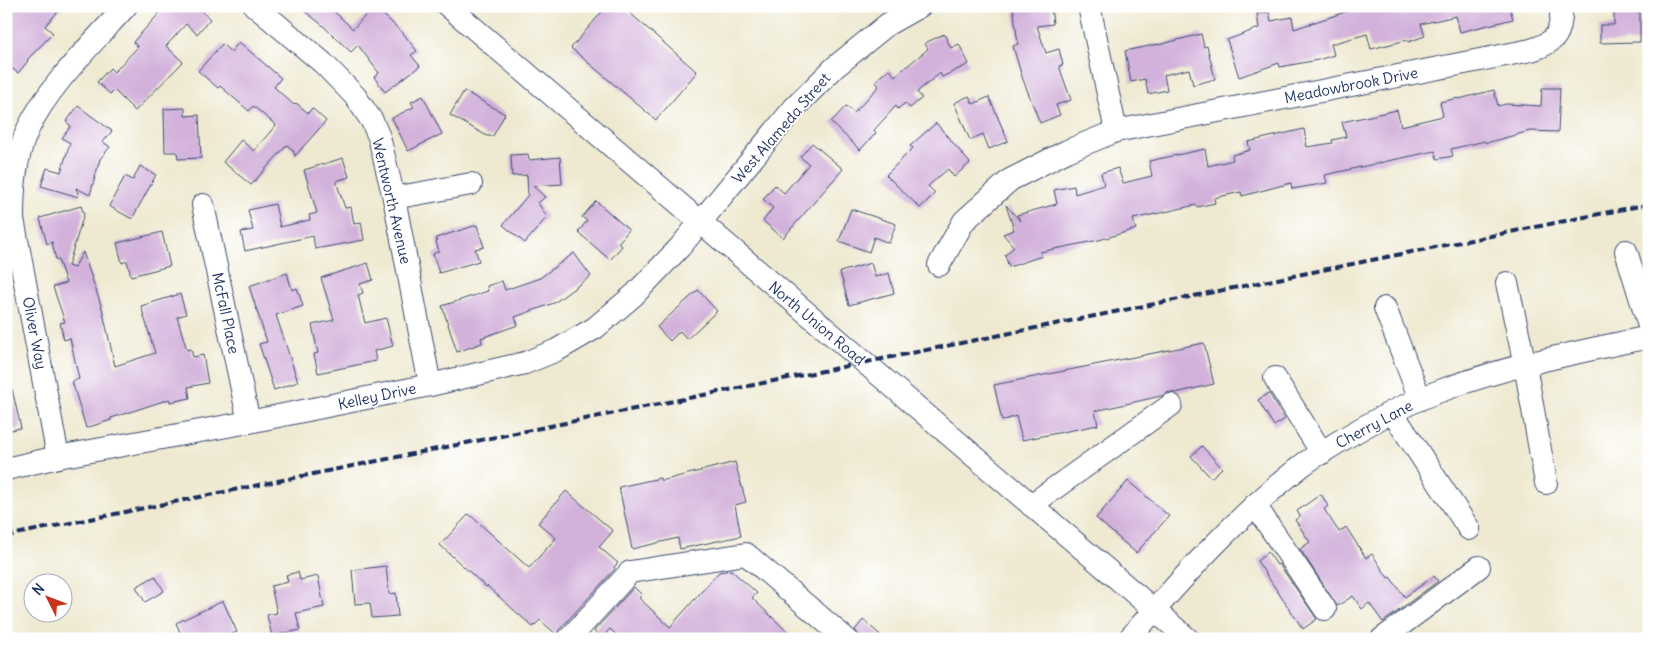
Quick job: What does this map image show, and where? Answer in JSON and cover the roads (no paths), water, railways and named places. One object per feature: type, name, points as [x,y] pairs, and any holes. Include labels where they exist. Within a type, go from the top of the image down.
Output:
[{"type":"street","name":"Oliver Way","points":[[58,458],[13,219],[12,190],[18,157],[28,129],[47,96],[126,6]]},
{"type":"street","name":"Wentworth Avenue","points":[[255,6],[323,64],[355,96],[372,121],[379,137],[394,198],[430,385]]},
{"type":"street","name":"North Union Road","points":[[448,6],[699,223],[1188,639]]},
{"type":"street","name":"West Alameda Street","points":[[699,223],[808,93],[888,24],[920,6]]},
{"type":"street","points":[[939,265],[964,221],[1010,180],[1067,151],[1116,131],[1089,6]]},
{"type":"street","name":"Meadowbrook Drive","points":[[1116,131],[1531,50],[1545,46],[1556,37],[1561,24],[1561,8]]},
{"type":"street","points":[[394,198],[471,184]]},
{"type":"street","name":"McFall Place","points":[[203,204],[249,422]]},
{"type":"street","name":"Kelley Drive","points":[[6,469],[249,422],[430,385],[525,363],[558,350],[587,332],[634,295],[680,247],[699,223]]},
{"type":"street","points":[[1626,251],[1649,326]]},
{"type":"street","points":[[1507,283],[1525,365],[1546,483]]},
{"type":"street","points":[[1385,308],[1420,399]]},
{"type":"street","name":"Cherry Lane","points":[[1129,639],[1154,610],[1255,504],[1302,465],[1362,428],[1438,391],[1493,373],[1649,337]]},
{"type":"street","points":[[1275,378],[1322,452]]},
{"type":"street","points":[[1031,505],[1171,405]]},
{"type":"street","points":[[1392,412],[1469,528]]},
{"type":"street","points":[[1255,504],[1325,609]]},
{"type":"street","points":[[569,639],[630,572],[746,554],[846,639]]},
{"type":"street","points":[[1382,639],[1479,567]]},
{"type":"railway","points":[[6,536],[1649,204]]}]
